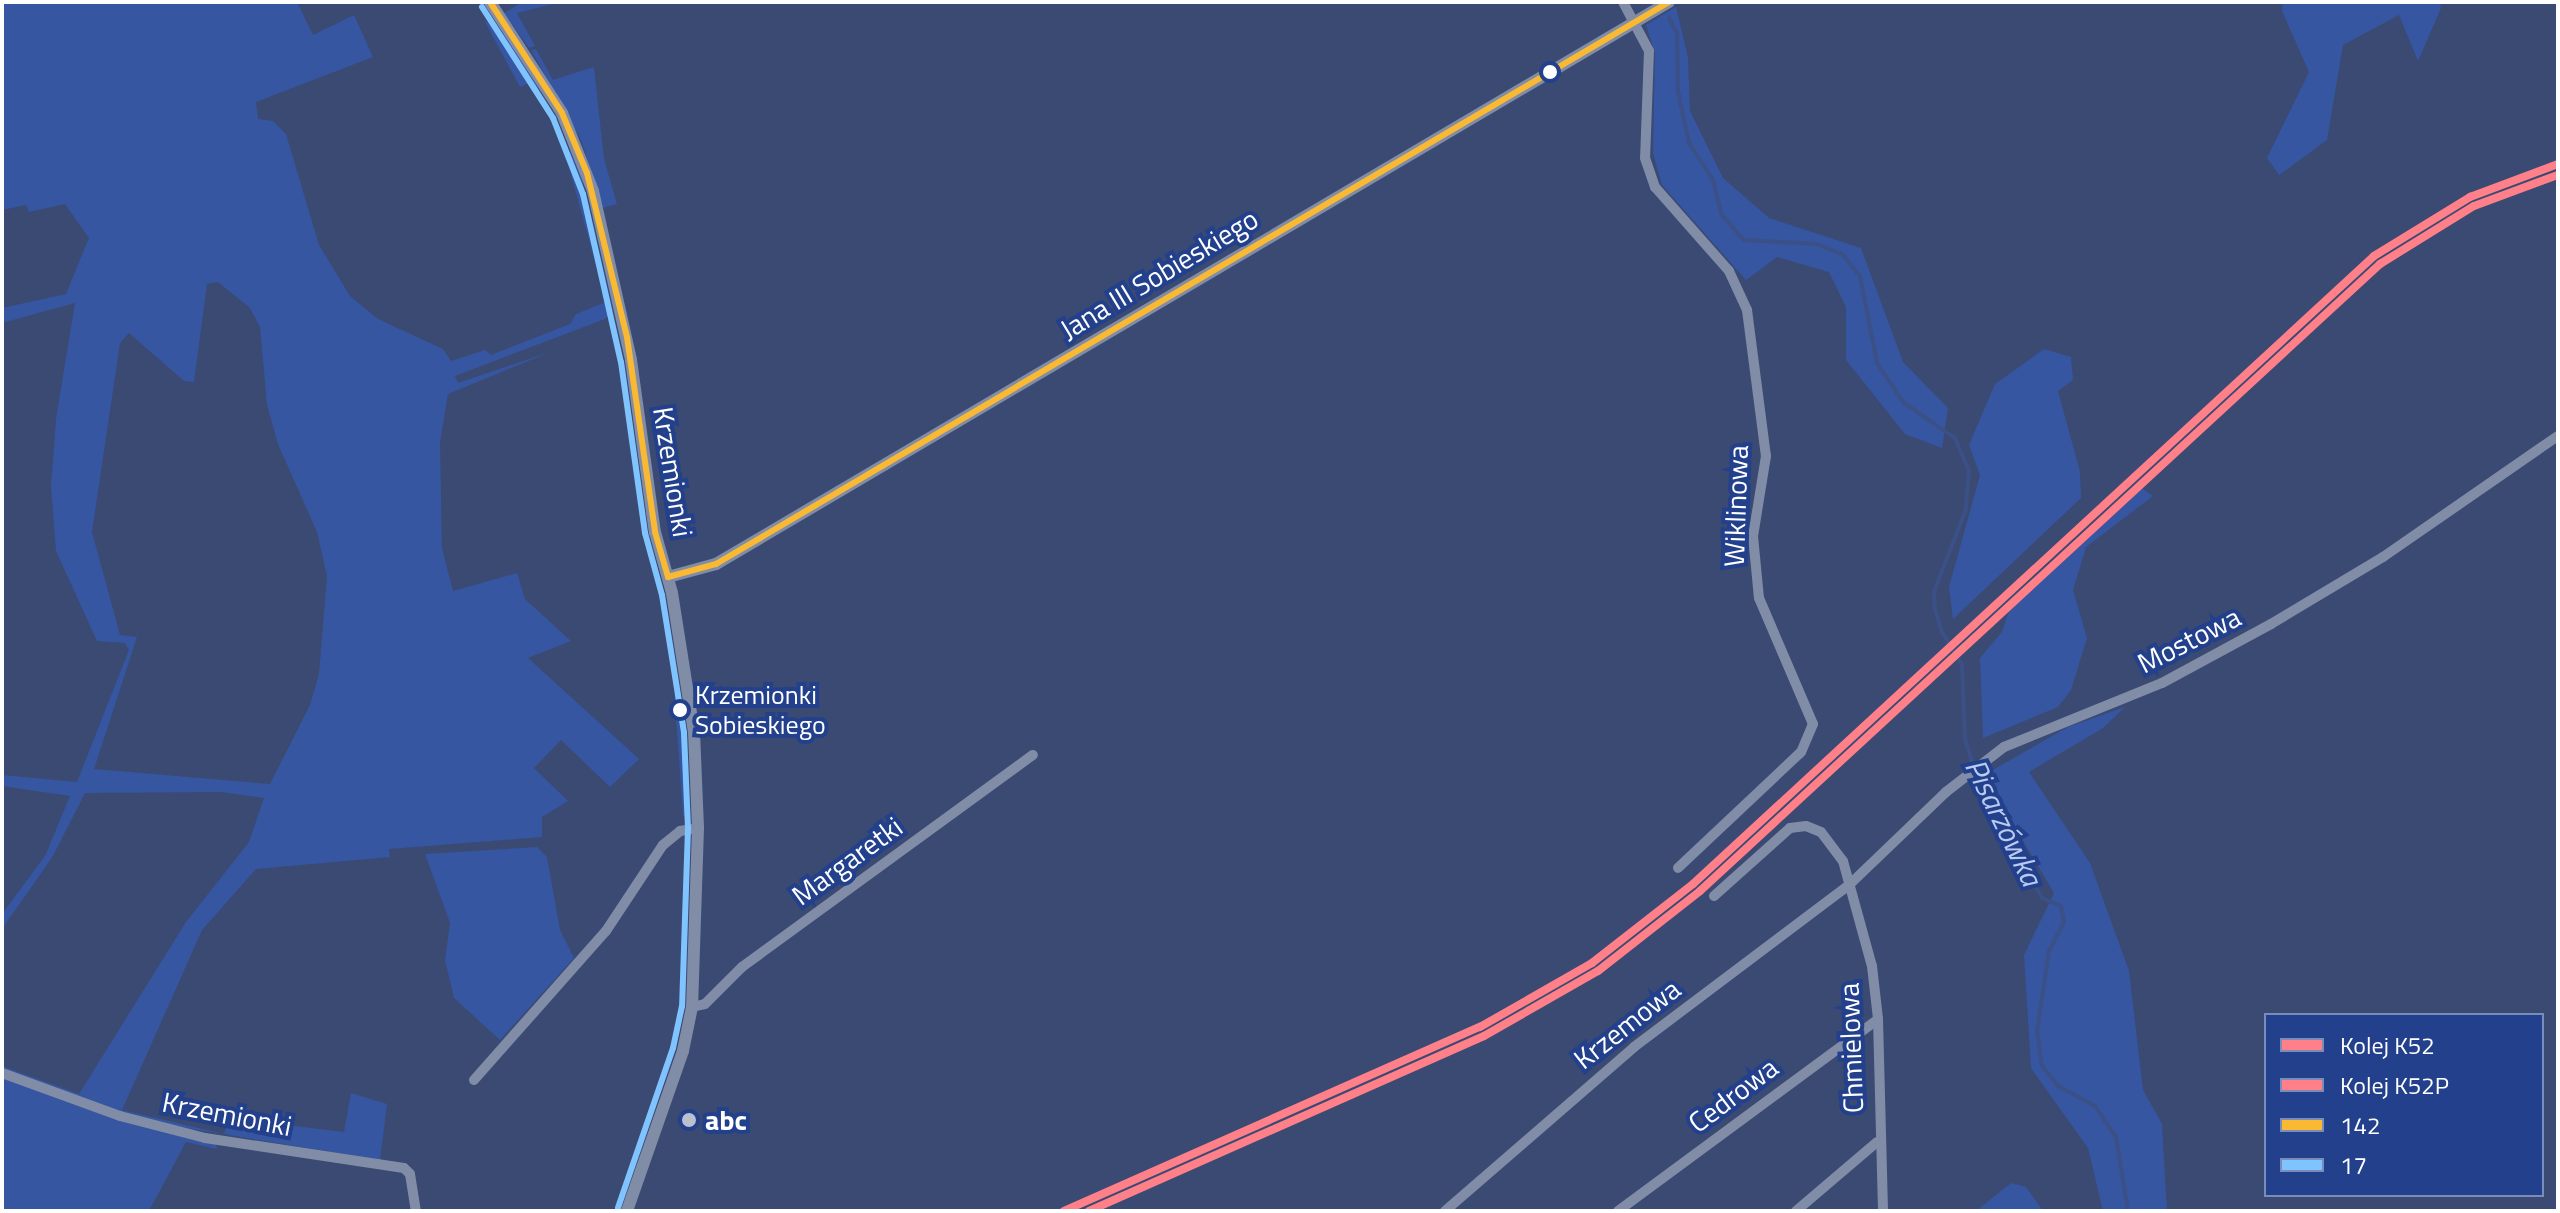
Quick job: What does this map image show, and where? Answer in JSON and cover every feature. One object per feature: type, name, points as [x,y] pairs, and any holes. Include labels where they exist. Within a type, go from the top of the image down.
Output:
[{"type":"street","name":"Krzemionki","points":[[490,2],[562,113],[590,182],[627,337],[655,532],[668,577],[694,732],[698,828],[692,1007],[683,1051],[627,1211]]},
{"type":"street","name":"Wiklinowa","points":[[1623,2],[1649,51],[1645,158],[1655,187],[1729,271],[1747,310],[1766,456],[1753,536],[1759,598],[1813,724],[1801,752],[1678,868]]},
{"type":"street","name":"Jana III Sobieskiego","points":[[668,577],[716,564],[1669,2]]},
{"type":"street","name":"Mostowa","points":[[1848,886],[1946,792],[2004,747],[2162,683],[2271,624],[2383,557],[2558,436]]},
{"type":"street","name":"Margaretki","points":[[692,1007],[705,1004],[742,967],[1033,755]]},
{"type":"street","points":[[1714,896],[1776,837],[1806,826],[1821,832],[1843,861],[1848,886]]},
{"type":"street","points":[[474,1080],[606,931],[663,845],[680,831],[698,828]]},
{"type":"street","name":"Chmielowa","points":[[1848,886],[1872,966],[1878,1019],[1877,1142],[1883,1211]]},
{"type":"street","name":"Krzemowa","points":[[1445,1211],[1634,1047],[1848,886]]},
{"type":"street","name":"Cedrowa","points":[[1618,1211],[1878,1019]]},
{"type":"street","name":"Krzemionki","points":[[2,1073],[120,1116],[205,1138],[404,1168],[410,1174],[416,1211]]},
{"type":"street","points":[[1796,1211],[1877,1142]]},
{"type":"shaded area","points":[[2,2],[297,2],[313,35],[354,15],[373,57],[256,102],[258,119],[273,121],[286,134],[319,245],[350,296],[378,319],[443,349],[451,361],[485,350],[491,355],[570,324],[576,314],[606,302],[566,156],[571,150],[582,179],[613,310],[605,319],[455,376],[458,383],[550,352],[448,394],[440,442],[442,548],[453,591],[517,573],[525,599],[571,641],[528,658],[639,759],[610,787],[561,740],[534,768],[568,801],[542,817],[542,837],[389,849],[390,857],[256,869],[202,930],[122,1110],[224,1134],[229,1118],[344,1132],[351,1093],[387,1104],[380,1160],[168,1125],[121,1113],[2,1070],[2,1066],[79,1094],[186,922],[249,842],[264,798],[221,792],[85,793],[53,856],[2,929],[2,914],[45,856],[70,796],[2,786],[2,775],[77,782],[129,650],[125,643],[97,641],[56,551],[51,487],[56,419],[75,303],[2,323],[2,308],[66,294],[89,238],[65,204],[29,212],[26,205],[2,210]],"holes":[[[218,282],[250,308],[260,327],[267,405],[278,444],[317,532],[327,576],[319,674],[310,705],[270,784],[94,769],[137,637],[120,635],[92,532],[120,343],[129,333],[184,381],[194,382],[207,284]]]},
{"type":"shaded area","points":[[561,2],[517,13],[535,46],[529,48],[504,13],[519,4]]},
{"type":"shaded area","points":[[2283,2],[2439,2],[2441,8],[2418,61],[2399,15],[2343,45],[2327,140],[2279,175],[2267,158],[2309,72],[2282,11]]},
{"type":"shaded area","points":[[1676,7],[1688,58],[1690,111],[1723,178],[1769,218],[1861,248],[1903,362],[1948,408],[1942,448],[1905,434],[1846,360],[1846,307],[1829,272],[1777,257],[1746,280],[1662,185],[1653,153],[1655,53],[1646,25]]},
{"type":"shaded area","points":[[484,20],[505,35],[538,87],[535,92],[529,83],[520,87]]},
{"type":"shaded area","points":[[536,49],[553,80],[594,67],[604,159],[617,204],[603,208],[581,140],[531,50]]},
{"type":"shaded area","points":[[2044,349],[2071,357],[2073,380],[2058,391],[2080,472],[2081,498],[1953,619],[1949,587],[1980,475],[1969,445],[1995,384]]},
{"type":"shaded area","points":[[2139,486],[2153,496],[2086,547],[2073,590],[2087,638],[2071,690],[2058,707],[1983,738],[1980,658],[2002,632],[2010,608]]},
{"type":"shaded area","points":[[674,689],[685,746],[688,819],[683,815]]},
{"type":"shaded area","points":[[2125,707],[2103,728],[2029,772],[2090,863],[2129,971],[2143,1090],[2162,1124],[2167,1211],[2103,1211],[2088,1148],[2031,1068],[2024,955],[2054,893],[1984,775],[2068,727]]},
{"type":"shaded area","points":[[537,847],[547,857],[560,930],[574,958],[500,1040],[454,998],[445,960],[450,923],[425,854]]},
{"type":"shaded area","points":[[2,1076],[216,1144],[217,1149],[186,1142],[149,1211],[2,1211]]},
{"type":"shaded area","points":[[2011,1183],[2026,1187],[2043,1211],[1976,1211]]},
{"type":"waterway","name":"Pisarzówka","points":[[1669,18],[1677,33],[1678,91],[1689,143],[1713,180],[1722,215],[1744,240],[1817,244],[1842,254],[1860,276],[1877,363],[1904,403],[1955,438],[1969,471],[1966,509],[1934,592],[1935,609],[1941,630],[1962,665],[1965,739],[1980,788],[2042,898],[2061,906],[2064,922],[2049,951],[2037,1031],[2042,1066],[2058,1086],[2095,1106],[2116,1137],[2128,1211]]},
{"type":"rail line","name":"K52","points":[[1064,1211],[1480,1027],[1592,963],[1693,884],[2374,256],[2470,197],[2558,164]]},
{"type":"rail line","name":"K52P","points":[[1089,1211],[1484,1036],[1598,971],[1700,891],[2380,264],[2474,206],[2558,175]]},
{"type":"transit line","name":"142","points":[[490,2],[562,113],[587,173],[627,337],[655,532],[668,577]]},
{"type":"transit line","name":"142","points":[[668,577],[716,564],[1669,2]]},
{"type":"transit line","name":"17","points":[[482,7],[553,118],[583,194],[621,362],[645,533],[662,595],[684,733],[688,828],[682,1006],[673,1048],[618,1208]]},
{"type":"place","name":"Krzemionki Sobieskiego","points":[[680,710]]},
{"type":"place","name":"abc","points":[[689,1120]]}]
